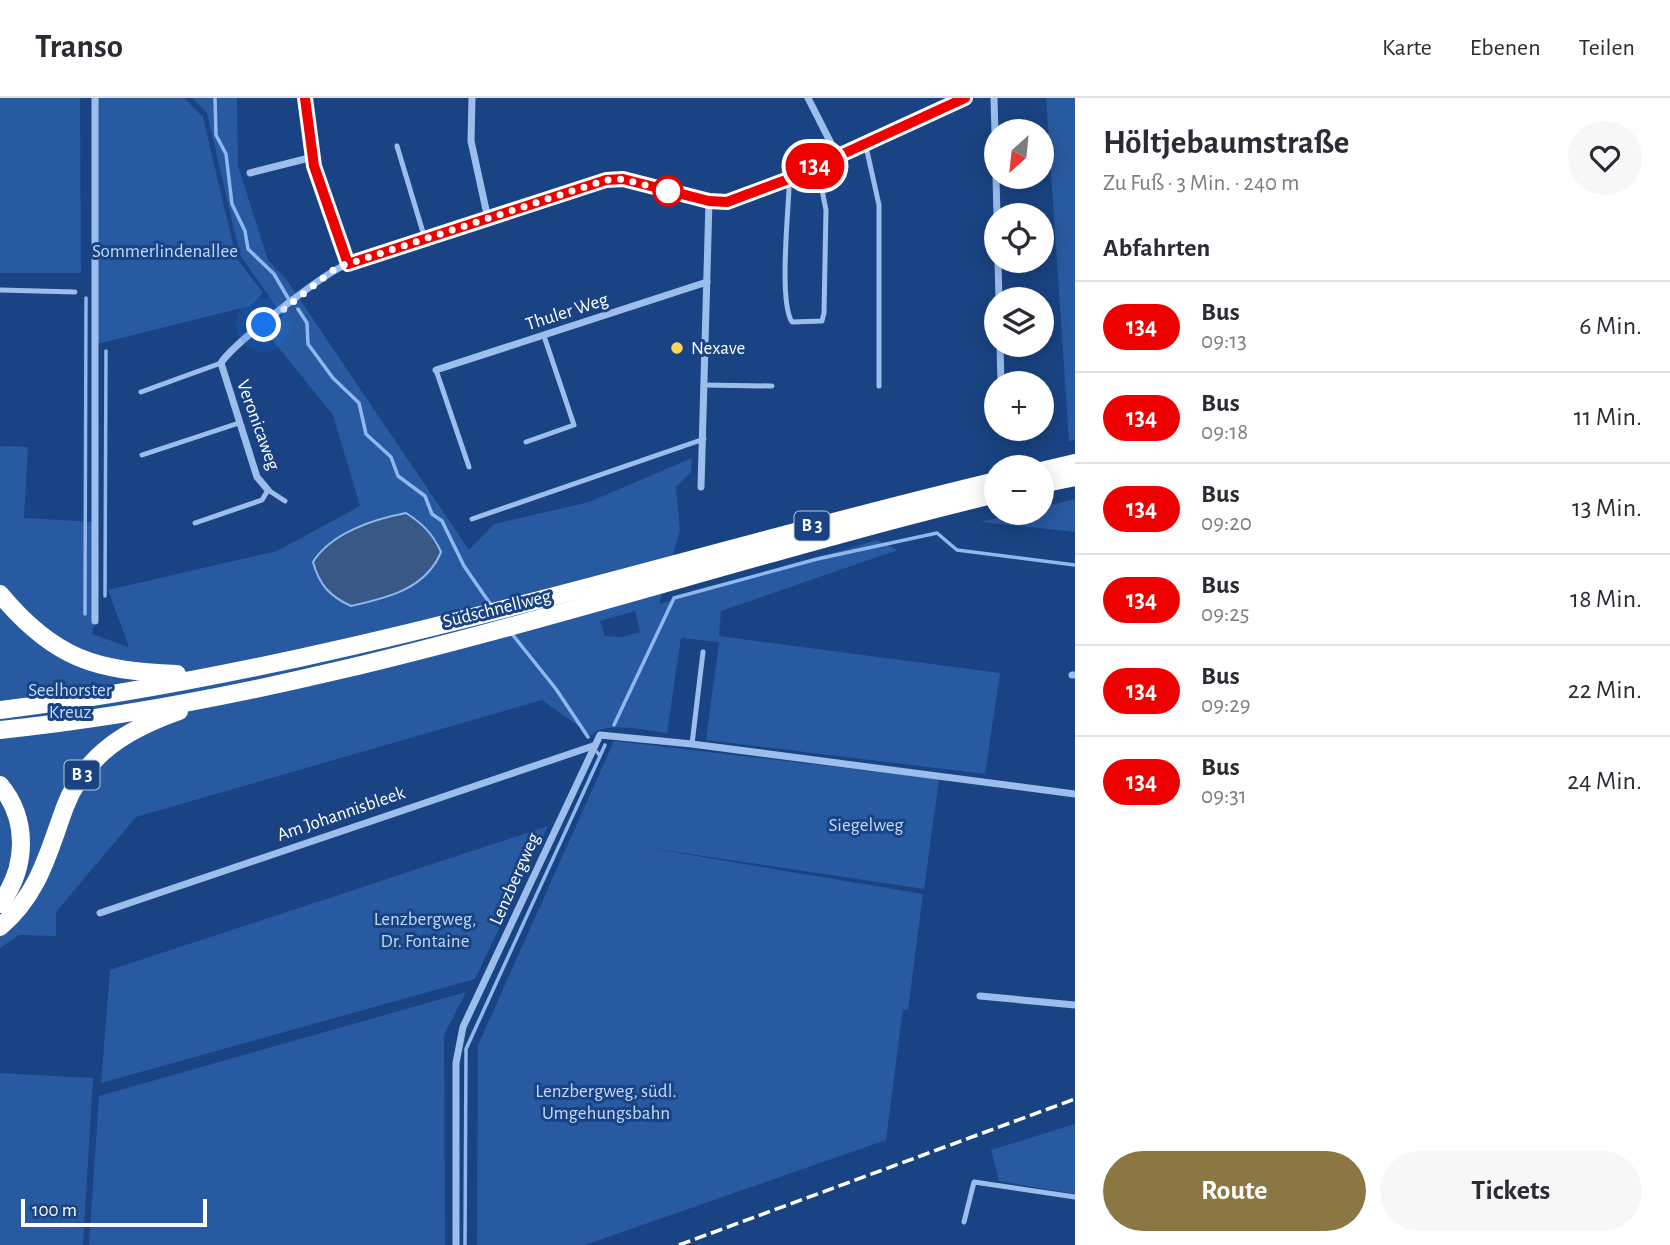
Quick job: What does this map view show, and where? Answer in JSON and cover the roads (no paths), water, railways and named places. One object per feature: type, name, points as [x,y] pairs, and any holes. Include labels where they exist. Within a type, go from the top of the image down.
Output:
[{"type":"highway","points":[[1054,468],[1075,463]]},
{"type":"highway","points":[[1054,481],[1075,477]]},
{"type":"highway","name":"Südschnellweg","points":[[0,710],[212,674],[465,618],[630,576],[752,541],[984,484]]},
{"type":"highway","name":"Südschnellweg","points":[[0,730],[232,691],[477,636],[984,497]]},
{"type":"highway","points":[[0,594],[46,640],[84,661],[125,672],[212,674]]},
{"type":"highway","name":"B 3","points":[[0,927],[36,886],[72,791],[103,750],[145,723],[232,691]]},
{"type":"highway","points":[[0,785],[18,818],[22,847],[16,877],[0,904]]},
{"type":"street","points":[[95,98],[95,621]]},
{"type":"street","points":[[305,98],[313,157],[348,264]]},
{"type":"street","points":[[472,98],[471,141],[488,219]]},
{"type":"street","points":[[808,98],[837,155]]},
{"type":"street","points":[[701,487],[709,201],[727,202],[745,197],[965,98]]},
{"type":"street","points":[[994,98],[995,119]]},
{"type":"street","points":[[250,173],[313,157]]},
{"type":"street","name":"Veronicaweg","points":[[268,490],[257,477],[221,363],[337,267],[606,180],[623,179],[709,201]]},
{"type":"street","name":"Thuler Weg","points":[[436,370],[707,282]]},
{"type":"street","name":"Lenzbergweg","points":[[456,1245],[456,1063],[463,1027],[593,746],[600,735],[692,744]]},
{"type":"street","points":[[692,744],[1075,794]]},
{"type":"street","name":"Am Johannisbleek","points":[[100,913],[593,746]]},
{"type":"street","points":[[980,996],[1075,1005]]},
{"type":"lane","points":[[865,142],[879,205],[878,386]]},
{"type":"lane","points":[[397,146],[425,239]]},
{"type":"lane","points":[[786,180],[789,188],[786,276],[788,316],[792,322],[812,324],[822,321],[824,313],[826,210],[817,165]]},
{"type":"lane","points":[[0,290],[75,292]]},
{"type":"lane","points":[[526,442],[574,425],[544,336]]},
{"type":"lane","points":[[141,392],[221,363]]},
{"type":"lane","points":[[436,370],[469,467]]},
{"type":"lane","points":[[705,385],[772,386]]},
{"type":"lane","points":[[142,455],[239,423]]},
{"type":"lane","points":[[472,519],[704,439]]},
{"type":"lane","points":[[195,523],[262,500],[268,490],[285,501]]},
{"type":"lane","points":[[692,744],[703,652]]},
{"type":"lane","points":[[964,1222],[974,1182],[1075,1197]]},
{"type":"waterway","points":[[215,98],[216,135],[226,154],[232,204],[245,231],[248,249],[274,274],[288,298]]},
{"type":"waterway","points":[[85,614],[86,298]]},
{"type":"waterway","points":[[298,309],[307,323],[308,344],[333,378],[359,403],[366,434],[391,457],[398,476],[425,496],[432,514],[442,521],[464,566],[491,605]]},
{"type":"waterway","points":[[105,596],[106,351]]},
{"type":"waterway","points":[[614,725],[674,598],[817,559],[937,533],[957,550],[1075,565]]},
{"type":"waterway","points":[[512,634],[556,689],[588,737]]},
{"type":"waterway","points":[[600,756],[605,745]]},
{"type":"waterway","points":[[465,1245],[466,1049],[600,756],[597,752]]},
{"type":"railway","points":[[679,1245],[1075,1099]]},
{"type":"place","name":"Nexave","points":[[677,348]]},
{"type":"park label","name":"Sommerlindenallee","points":[[165,251]]},
{"type":"park label","name":"Seelhorster Kreuz","points":[[70,701]]},
{"type":"park label","name":"Siegelweg","points":[[866,825]]},
{"type":"park label","name":"Lenzbergweg, Dr. Fontaine","points":[[425,930]]},
{"type":"park label","name":"Lenzbergweg, südl. Umgehungsbahn","points":[[606,1102]]}]
